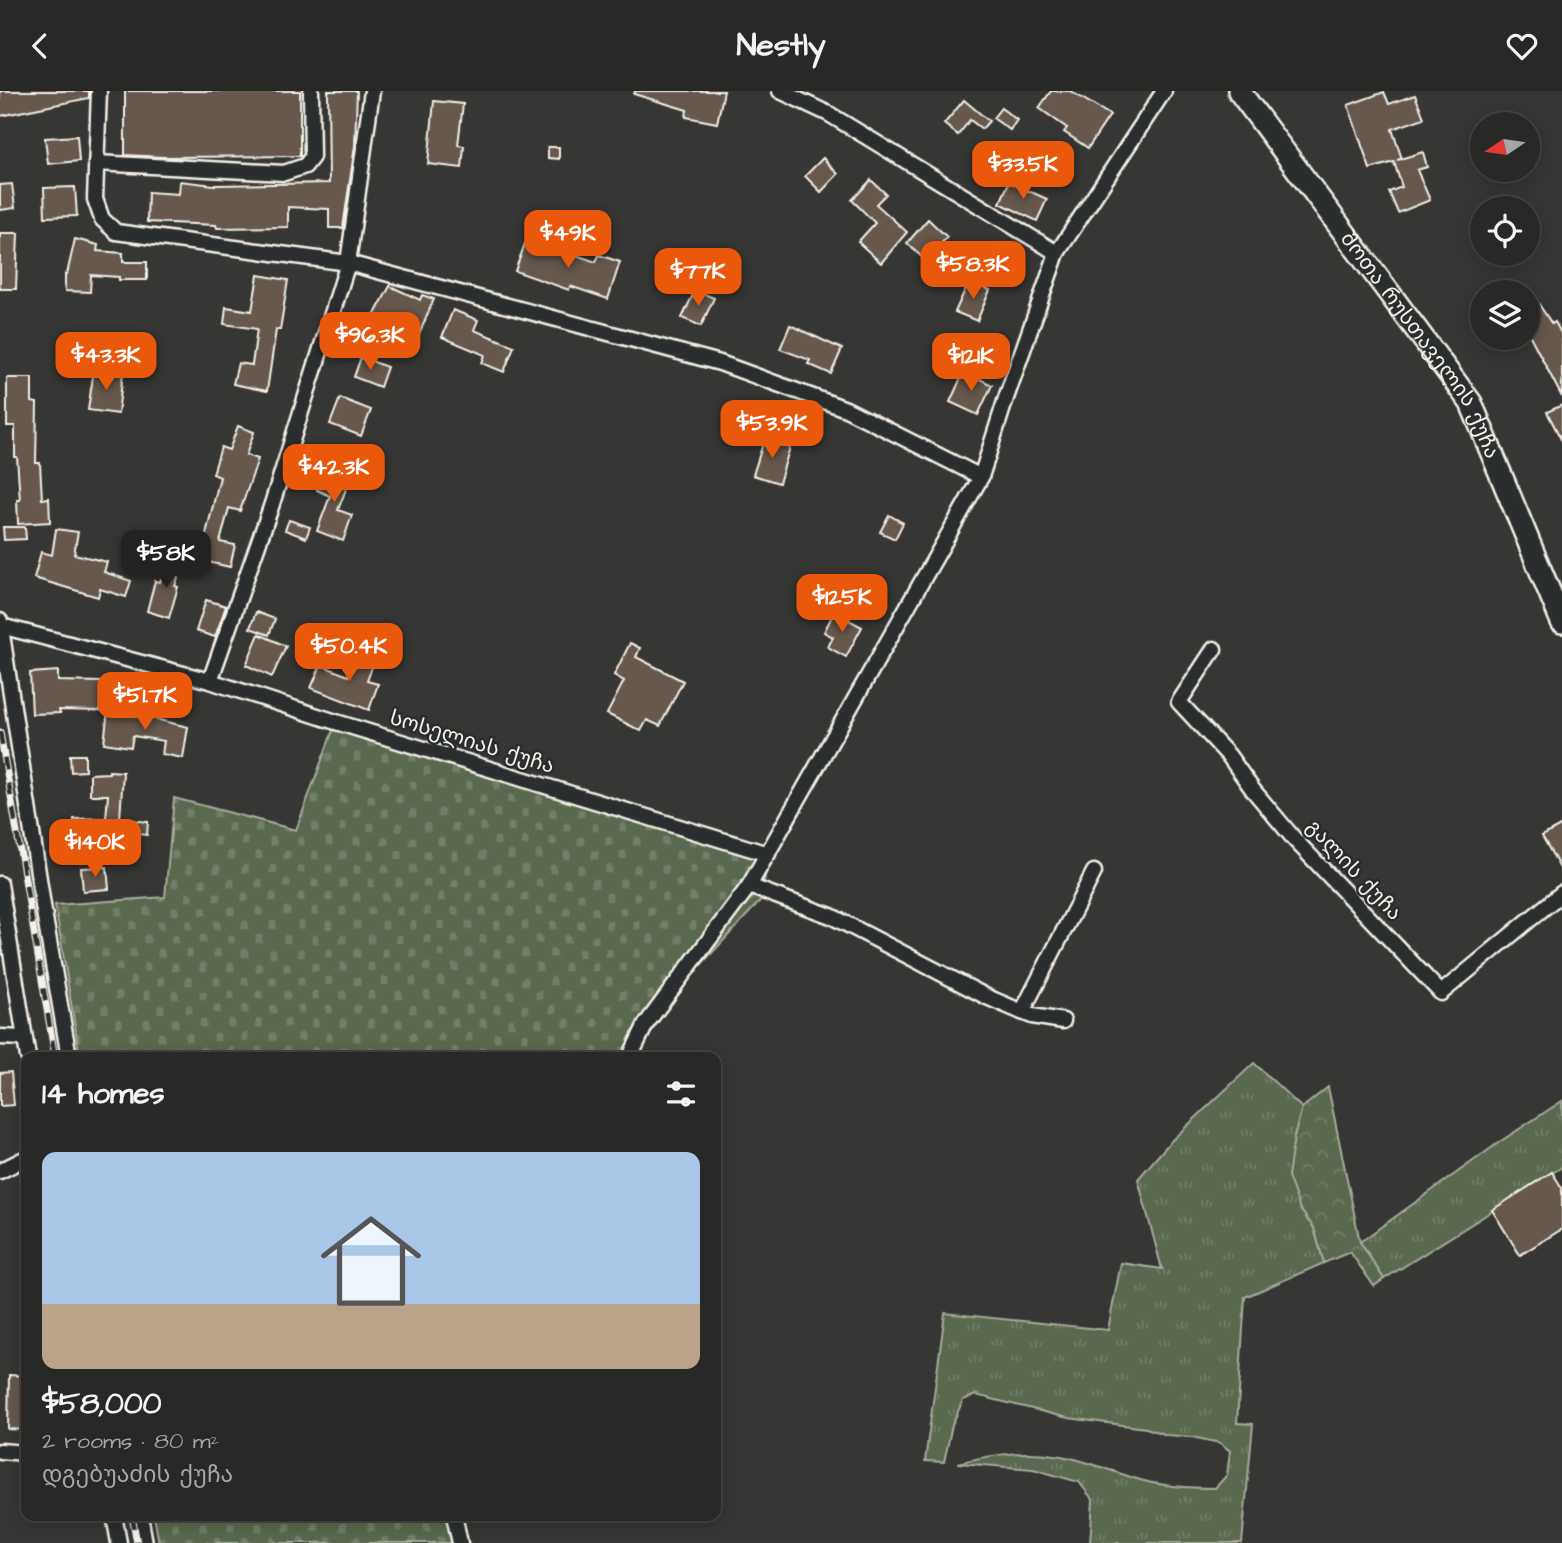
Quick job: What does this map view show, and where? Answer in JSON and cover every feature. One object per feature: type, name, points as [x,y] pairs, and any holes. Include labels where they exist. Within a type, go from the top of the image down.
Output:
[{"type":"main road","name":"შოთა რუსთაველის ქუჩა","points":[[1239,91],[1471,403],[1562,622]]},
{"type":"street","points":[[99,91],[95,199],[102,219],[116,232],[348,263],[720,363],[846,409],[981,477]]},
{"type":"street","points":[[96,163],[284,173],[305,166],[312,157],[311,91]]},
{"type":"street","points":[[210,681],[271,507],[348,263],[372,91]]},
{"type":"street","points":[[780,91],[829,114],[1057,253]]},
{"type":"street","points":[[633,1052],[646,1024],[749,886],[981,477],[1057,253],[1164,91]]},
{"type":"street","points":[[1,624],[44,912],[68,1052]]},
{"type":"street","name":"სოსელიას ქუჩა","points":[[1,624],[210,681],[361,730],[768,853]]},
{"type":"street","name":"გალის ქუჩა","points":[[1214,649],[1179,702],[1230,756],[1253,790],[1295,839],[1441,993],[1562,893]]},
{"type":"street","points":[[1022,1012],[1094,872]]},
{"type":"street","points":[[0,884],[27,1052]]},
{"type":"street","points":[[749,886],[831,916],[987,997],[1022,1012],[1063,1021]]},
{"type":"street","points":[[0,1037],[23,1038]]},
{"type":"street","points":[[0,1171],[21,1160]]},
{"type":"street","points":[[0,1451],[21,1453]]},
{"type":"street","points":[[115,1521],[119,1543]]},
{"type":"street","points":[[141,1521],[145,1543]]},
{"type":"street","points":[[455,1521],[460,1543]]},
{"type":"green space","points":[[336,722],[768,854],[762,899],[646,1024],[632,1052],[79,1052],[55,905],[165,897],[174,798],[296,830]]},
{"type":"green space","points":[[1254,1063],[1302,1108],[1294,1137],[1300,1209],[1314,1228],[1324,1263],[1245,1297],[1237,1423],[1253,1424],[1242,1543],[1090,1543],[1093,1500],[1079,1482],[1033,1469],[958,1463],[1006,1454],[1043,1454],[1078,1460],[1153,1483],[1215,1488],[1227,1475],[1230,1451],[1220,1443],[1167,1435],[1146,1428],[1068,1418],[976,1395],[963,1400],[952,1425],[944,1462],[925,1461],[945,1313],[1108,1330],[1121,1263],[1162,1269],[1138,1179],[1170,1142]]},
{"type":"green space","points":[[1328,1087],[1360,1242],[1384,1279],[1374,1286],[1350,1252],[1324,1263],[1314,1228],[1300,1209],[1288,1176],[1302,1108]]},
{"type":"green space","points":[[1562,1101],[1562,1167],[1384,1279],[1360,1242],[1501,1141]]},
{"type":"green space","points":[[155,1521],[455,1521],[460,1543],[159,1543]]},
{"type":"building","points":[[0,91],[89,91],[89,98],[0,116]]},
{"type":"building","points":[[125,91],[300,91],[300,156],[125,155]]},
{"type":"building","points":[[328,91],[357,91],[355,146],[343,228],[329,228],[329,209],[288,207],[288,227],[217,228],[216,225],[147,222],[148,192],[179,194],[180,181],[214,185],[329,183]]},
{"type":"building","points":[[635,91],[724,91],[717,123],[686,117],[687,110],[634,94]]},
{"type":"building","points":[[1051,91],[1070,91],[1110,115],[1088,148],[1064,132],[1067,128],[1039,108]]},
{"type":"building","points":[[1384,92],[1389,104],[1415,95],[1424,118],[1392,129],[1402,159],[1423,152],[1427,167],[1417,170],[1430,200],[1398,213],[1389,192],[1402,187],[1394,162],[1370,169],[1348,105]]},
{"type":"building","points":[[964,100],[989,121],[982,129],[970,120],[958,135],[944,124]]},
{"type":"building","points":[[434,101],[463,104],[458,145],[464,146],[462,168],[428,164]]},
{"type":"building","points":[[1001,108],[1017,120],[1010,130],[993,118]]},
{"type":"building","points":[[77,136],[79,161],[48,164],[45,138]]},
{"type":"building","points":[[992,144],[1019,163],[1012,173],[985,153]]},
{"type":"building","points":[[548,147],[559,147],[559,159],[548,158]]},
{"type":"building","points":[[823,158],[838,174],[821,192],[805,176]]},
{"type":"building","points":[[871,180],[886,194],[876,204],[907,232],[881,263],[858,242],[875,223],[852,200]]},
{"type":"building","points":[[1009,182],[1047,199],[1037,221],[1000,203]]},
{"type":"building","points":[[12,184],[15,208],[0,210],[0,185]]},
{"type":"building","points":[[75,187],[77,216],[45,217],[44,188]]},
{"type":"building","points":[[928,219],[947,237],[926,261],[907,243]]},
{"type":"building","points":[[0,233],[18,233],[16,289],[0,289]]},
{"type":"building","points":[[75,239],[98,245],[97,251],[123,253],[123,262],[147,262],[147,280],[119,280],[119,277],[91,275],[90,292],[65,291],[65,274]]},
{"type":"building","points":[[526,241],[596,262],[599,255],[620,262],[608,299],[570,286],[569,290],[515,271]]},
{"type":"building","points":[[258,275],[288,280],[280,330],[276,330],[267,391],[233,384],[238,363],[252,365],[257,329],[224,324],[226,307],[252,311]]},
{"type":"building","points":[[969,281],[990,290],[977,321],[955,312]]},
{"type":"building","points":[[390,286],[420,300],[422,295],[434,299],[411,353],[399,348],[400,346],[368,335],[375,314]]},
{"type":"building","points":[[695,290],[714,298],[701,326],[682,318]]},
{"type":"building","points":[[1540,306],[1552,324],[1555,322],[1562,335],[1562,397],[1537,350],[1540,350]]},
{"type":"building","points":[[453,310],[478,320],[474,330],[514,346],[504,372],[482,363],[485,355],[442,337]]},
{"type":"building","points":[[790,325],[842,349],[831,374],[808,364],[810,360],[780,349]]},
{"type":"building","points":[[361,357],[387,367],[380,387],[354,377]]},
{"type":"building","points":[[94,369],[123,373],[118,414],[88,410]]},
{"type":"building","points":[[964,371],[992,385],[978,415],[950,402]]},
{"type":"building","points":[[7,378],[32,378],[32,402],[37,403],[36,463],[40,463],[42,499],[49,498],[50,522],[18,524],[17,500],[20,500],[15,426],[7,426]]},
{"type":"building","points":[[340,398],[371,410],[361,436],[330,424]]},
{"type":"building","points":[[1562,405],[1562,441],[1547,412]]},
{"type":"building","points":[[238,426],[254,432],[246,455],[258,459],[240,511],[229,508],[220,542],[235,545],[230,567],[194,559],[199,537],[205,538],[220,477],[213,474],[221,447],[229,450]]},
{"type":"building","points":[[765,437],[791,444],[779,483],[753,475]]},
{"type":"building","points":[[326,466],[351,476],[338,510],[352,515],[343,541],[317,531],[330,496],[317,490]]},
{"type":"building","points":[[889,515],[903,523],[895,539],[880,532]]},
{"type":"building","points":[[289,520],[310,527],[306,538],[285,530]]},
{"type":"building","points":[[3,527],[25,527],[26,539],[4,540]]},
{"type":"building","points":[[56,529],[78,532],[74,554],[107,562],[104,572],[131,581],[126,597],[100,589],[98,597],[34,578],[41,552],[52,555]]},
{"type":"building","points":[[169,557],[184,563],[175,586],[178,587],[169,618],[147,611],[155,581],[160,582]]},
{"type":"building","points":[[206,600],[226,606],[215,637],[196,631]]},
{"type":"building","points":[[256,612],[275,619],[269,635],[250,628]]},
{"type":"building","points":[[834,612],[862,627],[846,657],[828,647],[833,637],[824,632]]},
{"type":"building","points":[[259,634],[286,646],[272,677],[246,665]]},
{"type":"building","points":[[630,643],[640,648],[636,657],[683,681],[660,726],[647,720],[641,731],[607,714],[624,681],[614,675]]},
{"type":"building","points":[[356,653],[375,659],[367,681],[378,684],[369,710],[311,688],[321,665],[348,676]]},
{"type":"building","points":[[58,671],[58,681],[101,682],[100,711],[59,710],[60,713],[32,714],[30,673]]},
{"type":"building","points":[[108,710],[188,727],[183,758],[162,754],[164,741],[133,736],[131,747],[104,743]]},
{"type":"building","points":[[70,755],[85,755],[85,771],[71,772]]},
{"type":"building","points":[[123,772],[120,819],[148,822],[147,835],[120,832],[121,860],[98,860],[98,842],[75,842],[74,819],[106,818],[108,795],[90,795],[90,774]]},
{"type":"building","points":[[1562,825],[1562,872],[1542,836]]},
{"type":"building","points":[[107,867],[109,889],[83,891],[81,868]]},
{"type":"building","points":[[11,1072],[14,1105],[0,1106],[0,1073]]},
{"type":"building","points":[[1552,1172],[1562,1188],[1562,1229],[1520,1255],[1492,1210]]},
{"type":"building","points":[[9,1375],[21,1376],[21,1430],[8,1429]]},
{"type":"railway","points":[[0,732],[54,1052]]},
{"type":"railway","points":[[133,1521],[137,1543]]}]
